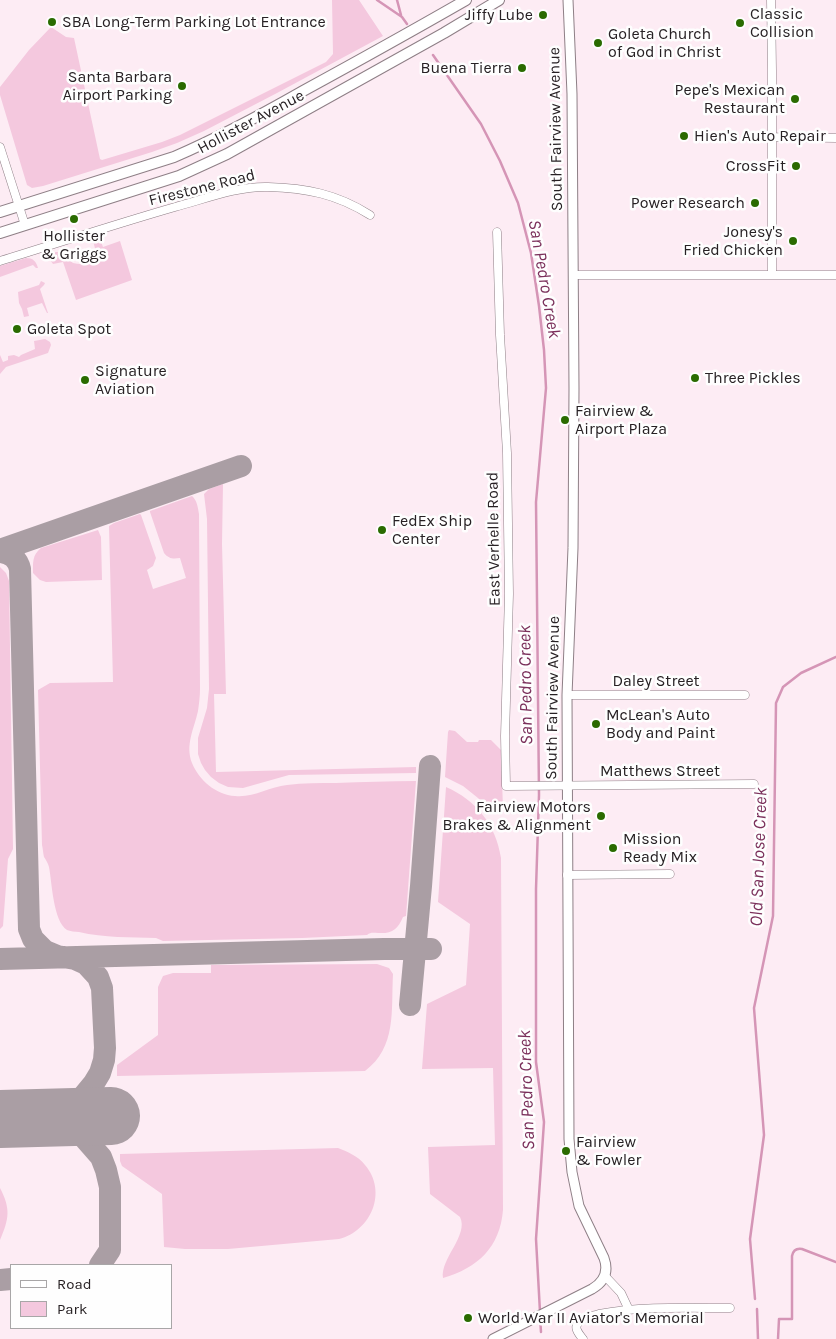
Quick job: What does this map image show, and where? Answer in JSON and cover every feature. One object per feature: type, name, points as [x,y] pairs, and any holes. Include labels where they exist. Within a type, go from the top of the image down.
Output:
[{"type":"main road","name":"Hollister Avenue","points":[[0,212],[174,156],[199,146],[266,112],[466,0]]},
{"type":"main road","name":"Hollister Avenue","points":[[0,233],[179,176],[219,158],[444,33],[499,0]]},
{"type":"street","name":"South Fairview Avenue","points":[[568,0],[572,94],[574,484],[567,696],[569,1145],[574,1186],[579,1206],[605,1263],[605,1276]]},
{"type":"street","points":[[771,0],[772,275]]},
{"type":"street","points":[[771,137],[836,138]]},
{"type":"street","points":[[0,147],[25,226]]},
{"type":"street","name":"Firestone Road","points":[[0,262],[98,230],[246,188],[267,187],[314,192],[344,201],[370,215]]},
{"type":"street","name":"East Verhelle Road","points":[[497,232],[507,462],[509,594],[505,726],[506,786],[567,786]]},
{"type":"street","points":[[573,275],[836,275]]},
{"type":"street","name":"Daley Street","points":[[567,696],[745,695]]},
{"type":"street","name":"Matthews Street","points":[[567,786],[754,784]]},
{"type":"street","points":[[567,875],[670,874]]},
{"type":"street","points":[[493,1339],[597,1286],[605,1276],[621,1293],[629,1310]]},
{"type":"street","points":[[583,1339],[576,1329],[581,1319],[612,1312],[730,1308]]},
{"type":"green space","points":[[332,0],[359,0],[383,36],[204,131],[177,143],[43,186],[32,188],[27,185],[0,95],[0,87],[29,50],[51,27],[66,37],[74,38],[100,159],[102,160],[180,135],[326,62],[333,54]]},
{"type":"green space","points":[[100,239],[103,247],[120,241],[132,280],[76,300],[63,262],[53,264],[48,257],[54,252],[58,252],[73,263],[87,263],[96,252],[93,241]]},
{"type":"green space","points":[[26,258],[34,260],[38,268],[33,265],[0,277],[0,266]]},
{"type":"green space","points":[[41,281],[45,283],[40,289],[48,313],[42,303],[27,308],[29,316],[24,317],[19,303],[18,292],[39,285]]},
{"type":"green space","points":[[45,339],[51,345],[48,353],[6,367],[0,374],[0,355],[3,362],[8,360],[8,356],[14,355],[19,357],[35,349],[34,341]]},
{"type":"green space","points":[[223,484],[222,544],[226,694],[214,694],[216,772],[416,767],[416,773],[289,775],[243,788],[228,787],[219,783],[205,770],[198,754],[198,738],[207,708],[209,689],[207,519],[204,494],[209,489]]},
{"type":"green space","points":[[192,496],[196,502],[199,514],[200,689],[198,711],[189,750],[192,763],[199,775],[209,786],[221,793],[235,796],[248,795],[293,784],[416,781],[406,916],[403,917],[397,928],[391,932],[302,938],[163,941],[156,938],[108,936],[71,931],[62,925],[56,910],[49,867],[44,857],[42,845],[38,690],[50,683],[113,682],[109,526],[141,515],[156,558],[153,566],[147,570],[153,589],[186,578],[180,558],[171,558],[164,553],[150,511]]},
{"type":"green space","points":[[98,530],[101,537],[102,580],[46,582],[40,580],[33,573],[35,556],[41,548]]},
{"type":"green space","points":[[0,567],[6,573],[9,581],[13,849],[8,859],[3,926],[0,929]]},
{"type":"green space","points":[[449,730],[455,731],[467,742],[491,740],[501,750],[503,809],[490,810],[463,786],[445,777]]},
{"type":"green space","points":[[446,787],[467,799],[483,815],[495,835],[501,858],[503,1210],[497,1235],[485,1254],[467,1268],[443,1278],[443,1271],[458,1239],[462,1224],[460,1217],[430,1194],[428,1147],[495,1145],[493,1068],[422,1069],[427,1004],[466,985],[470,924],[438,902]]},
{"type":"green space","points":[[377,964],[389,968],[393,974],[392,1014],[383,1051],[365,1071],[117,1076],[117,1065],[158,1035],[158,987],[163,976],[173,973],[211,973],[211,965]]},
{"type":"green space","points":[[338,1148],[359,1159],[372,1176],[375,1187],[373,1209],[360,1228],[350,1235],[339,1239],[228,1249],[164,1247],[162,1194],[122,1166],[120,1161],[120,1154]]},
{"type":"green space","points":[[0,1188],[4,1195],[8,1214],[0,1240]]},
{"type":"waterway","name":"San Pedro Creek","points":[[377,0],[402,17],[407,24]]},
{"type":"waterway","points":[[397,0],[401,15]]},
{"type":"waterway","name":"San Pedro Creek","points":[[433,55],[481,124],[500,161],[518,203],[531,253],[544,350],[546,388],[536,502],[539,795],[536,889],[536,1062],[544,1122],[536,1239],[540,1312]]},
{"type":"waterway","name":"Old San Jose Creek","points":[[755,1299],[750,1239],[764,1135],[754,1008],[773,916],[776,703],[783,687],[801,673],[836,657]]},
{"type":"waterway","points":[[778,1339],[779,1319],[792,1319],[792,1256],[794,1251],[802,1249],[836,1262]]},
{"type":"waterway","name":"Old San Jose Creek","points":[[757,1309],[758,1339]]},
{"type":"waterway","name":"San Pedro Creek","points":[[540,1317],[541,1332]]},
{"type":"taxiway","points":[[0,550],[241,466]]},
{"type":"taxiway","points":[[0,552],[13,557],[20,569],[29,929],[33,939],[45,951],[86,964],[98,977],[102,988],[104,1060],[100,1073],[94,1083],[66,1117],[101,1157],[106,1170],[110,1187],[110,1250],[101,1264]]},
{"type":"taxiway","points":[[410,1005],[430,766]]},
{"type":"taxiway","points":[[0,959],[431,949]]},
{"type":"taxiway","points":[[0,1280],[10,1279]]},
{"type":"runway","points":[[0,1119],[111,1116]]},
{"type":"place","name":"Jiffy Lube","points":[[543,15]]},
{"type":"place","name":"SBA Long-Term Parking Lot Entrance","points":[[52,22]]},
{"type":"place","name":"Classic Collision","points":[[740,23]]},
{"type":"place","name":"Goleta Church of God in Christ","points":[[598,43]]},
{"type":"place","name":"Buena Tierra","points":[[522,68]]},
{"type":"place","name":"Santa Barbara Airport Parking","points":[[182,86]]},
{"type":"place","name":"Pepe's Mexican Restaurant","points":[[795,99]]},
{"type":"place","name":"Hien's Auto Repair","points":[[684,136]]},
{"type":"place","name":"CrossFit","points":[[796,166]]},
{"type":"place","name":"Power Research","points":[[755,203]]},
{"type":"place","name":"Hollister & Griggs","points":[[74,219]]},
{"type":"place","name":"Jonesy's Fried Chicken","points":[[793,241]]},
{"type":"place","name":"Goleta Spot","points":[[17,329]]},
{"type":"place","name":"Three Pickles","points":[[695,378]]},
{"type":"place","name":"Signature Aviation","points":[[85,380]]},
{"type":"place","name":"Fairview & Airport Plaza","points":[[565,420]]},
{"type":"place","name":"FedEx Ship Center","points":[[382,530]]},
{"type":"place","name":"McLean's Auto Body and Paint","points":[[596,724]]},
{"type":"place","name":"Fairview Motors Brakes & Alignment","points":[[601,816]]},
{"type":"place","name":"Mission Ready Mix","points":[[613,848]]},
{"type":"place","name":"Fairview & Fowler","points":[[566,1151]]},
{"type":"place","name":"World War II Aviator's Memorial","points":[[468,1318]]}]
